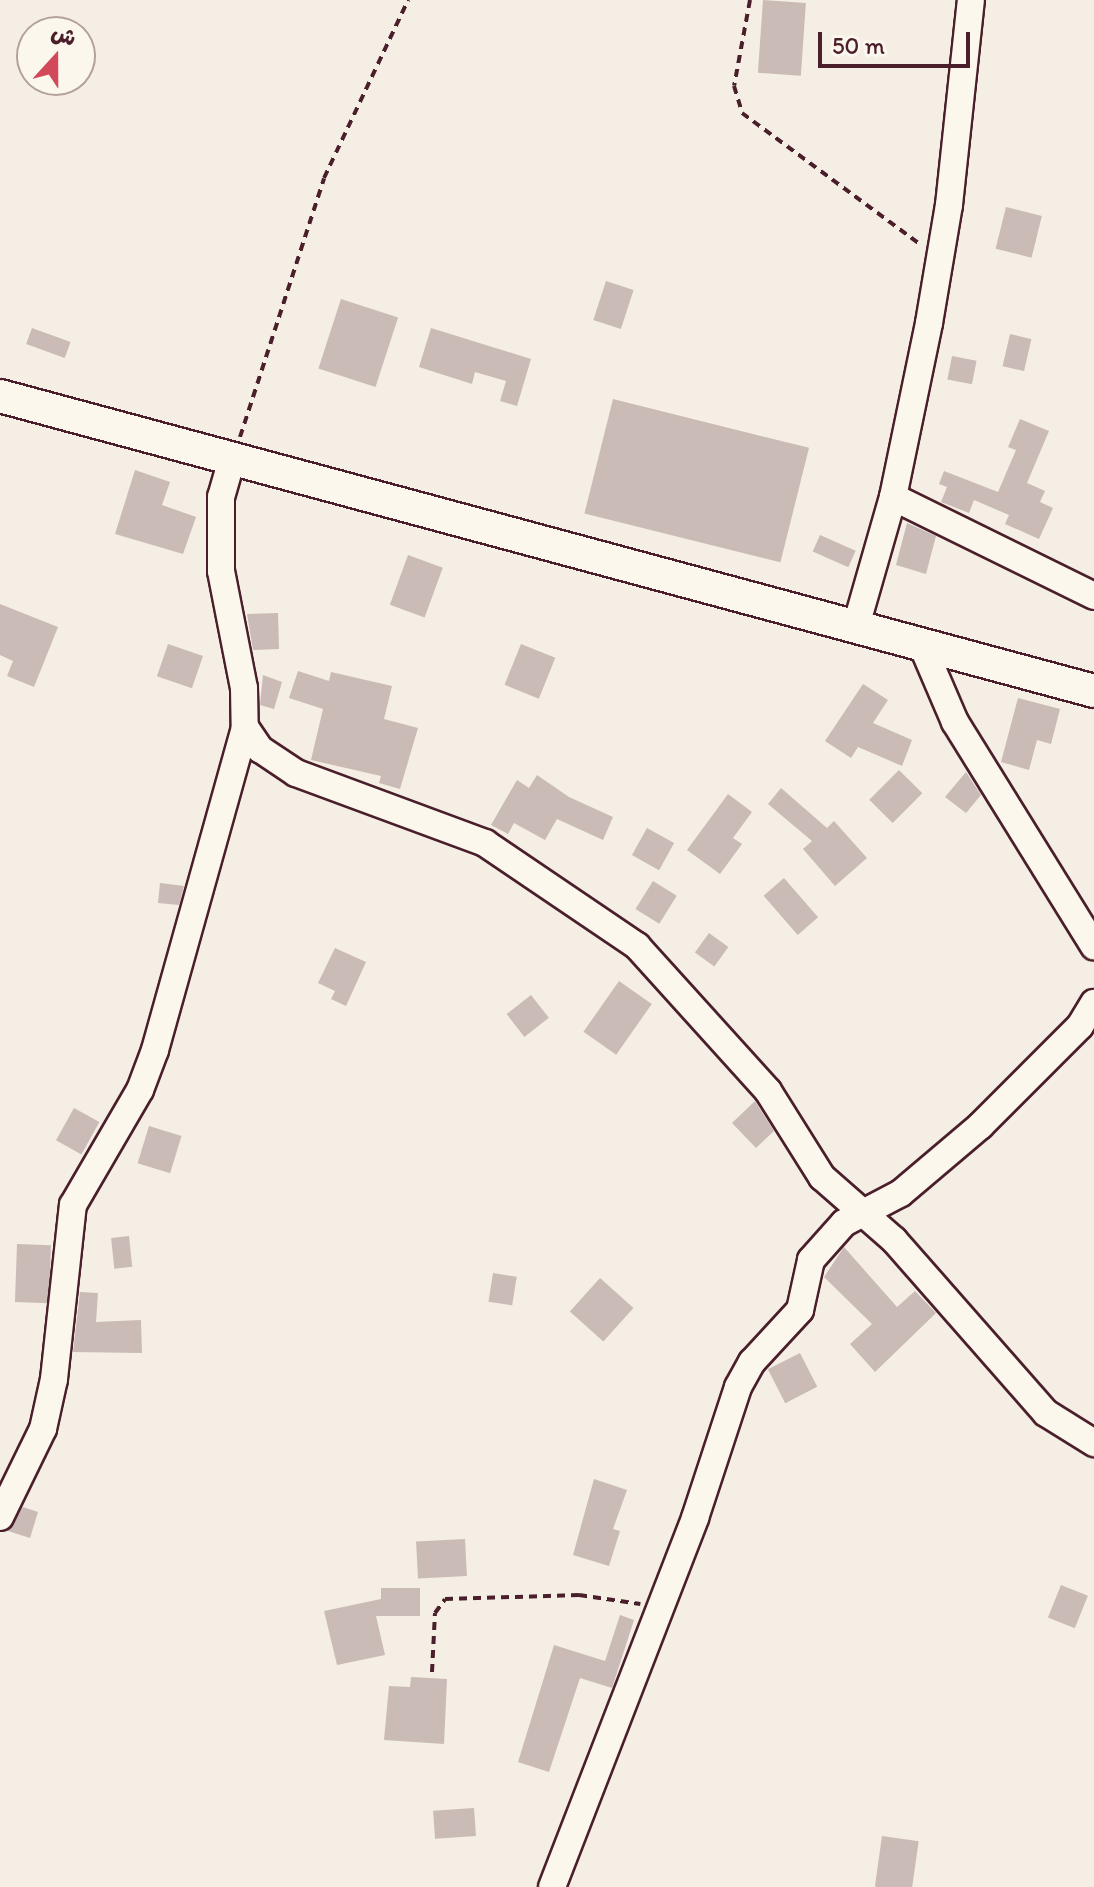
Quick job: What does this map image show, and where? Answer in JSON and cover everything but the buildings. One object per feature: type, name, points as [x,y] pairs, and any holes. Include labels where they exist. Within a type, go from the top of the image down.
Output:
[{"type":"main road","points":[[0,396],[1094,691]]},
{"type":"street","points":[[856,626],[893,497],[940,259],[971,0]]},
{"type":"street","points":[[0,1517],[43,1429],[54,1379],[73,1205],[140,1090],[155,1050],[245,727],[244,688],[221,571],[221,497],[232,459]]},
{"type":"street","points":[[893,497],[1094,596]]},
{"type":"street","points":[[922,645],[955,722],[1094,946]]},
{"type":"street","points":[[245,727],[275,762],[336,789],[461,831],[618,930],[662,970],[760,1081],[822,1177],[865,1211],[1046,1413],[1094,1443]]},
{"type":"street","points":[[552,1887],[659,1608],[738,1387],[752,1362],[800,1310],[817,1251],[865,1211],[901,1193],[980,1126],[1080,1026],[1094,1003]]},
{"type":"path","points":[[232,459],[324,178],[408,0]]},
{"type":"path","points":[[750,0],[734,86],[742,113],[756,128],[940,259]]},
{"type":"path","points":[[432,1672],[435,1613],[445,1599],[579,1595],[659,1608]]}]
